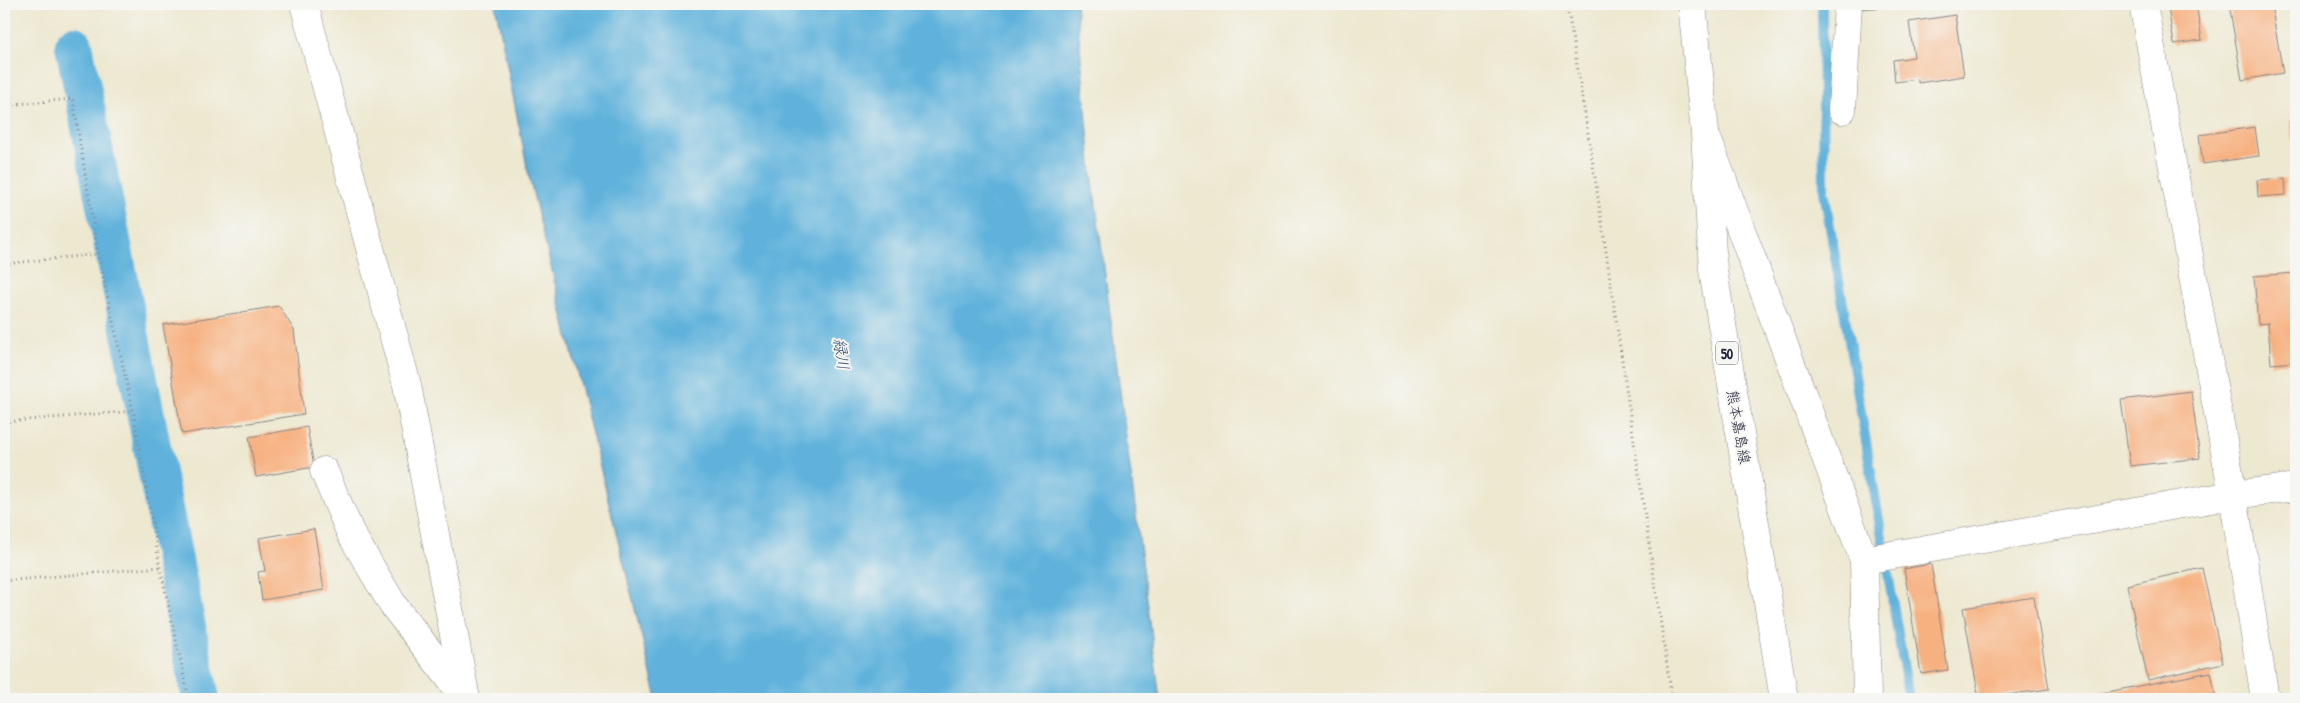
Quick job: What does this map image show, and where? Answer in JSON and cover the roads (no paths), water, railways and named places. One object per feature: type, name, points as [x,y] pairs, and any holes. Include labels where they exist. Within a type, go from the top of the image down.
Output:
[{"type":"street","points":[[304,4],[407,385],[466,699]]},
{"type":"street","name":"熊本嘉島線","points":[[1692,4],[1705,133],[1713,270],[1784,699]]},
{"type":"street","points":[[1842,110],[1848,4]]},
{"type":"street","points":[[2143,4],[2233,495],[2265,699]]},
{"type":"street","points":[[1705,133],[1864,560],[1867,699]]},
{"type":"street","points":[[324,471],[351,534],[393,605],[466,699]]},
{"type":"street","points":[[1864,560],[2233,495],[2296,487]]},
{"type":"water","name":"緑川","points":[[495,4],[1076,4],[1092,174],[1160,699],[657,699],[529,177]]},
{"type":"waterway","points":[[1822,4],[1824,191],[1909,699]]},
{"type":"waterway","points":[[74,45],[201,699]]}]
